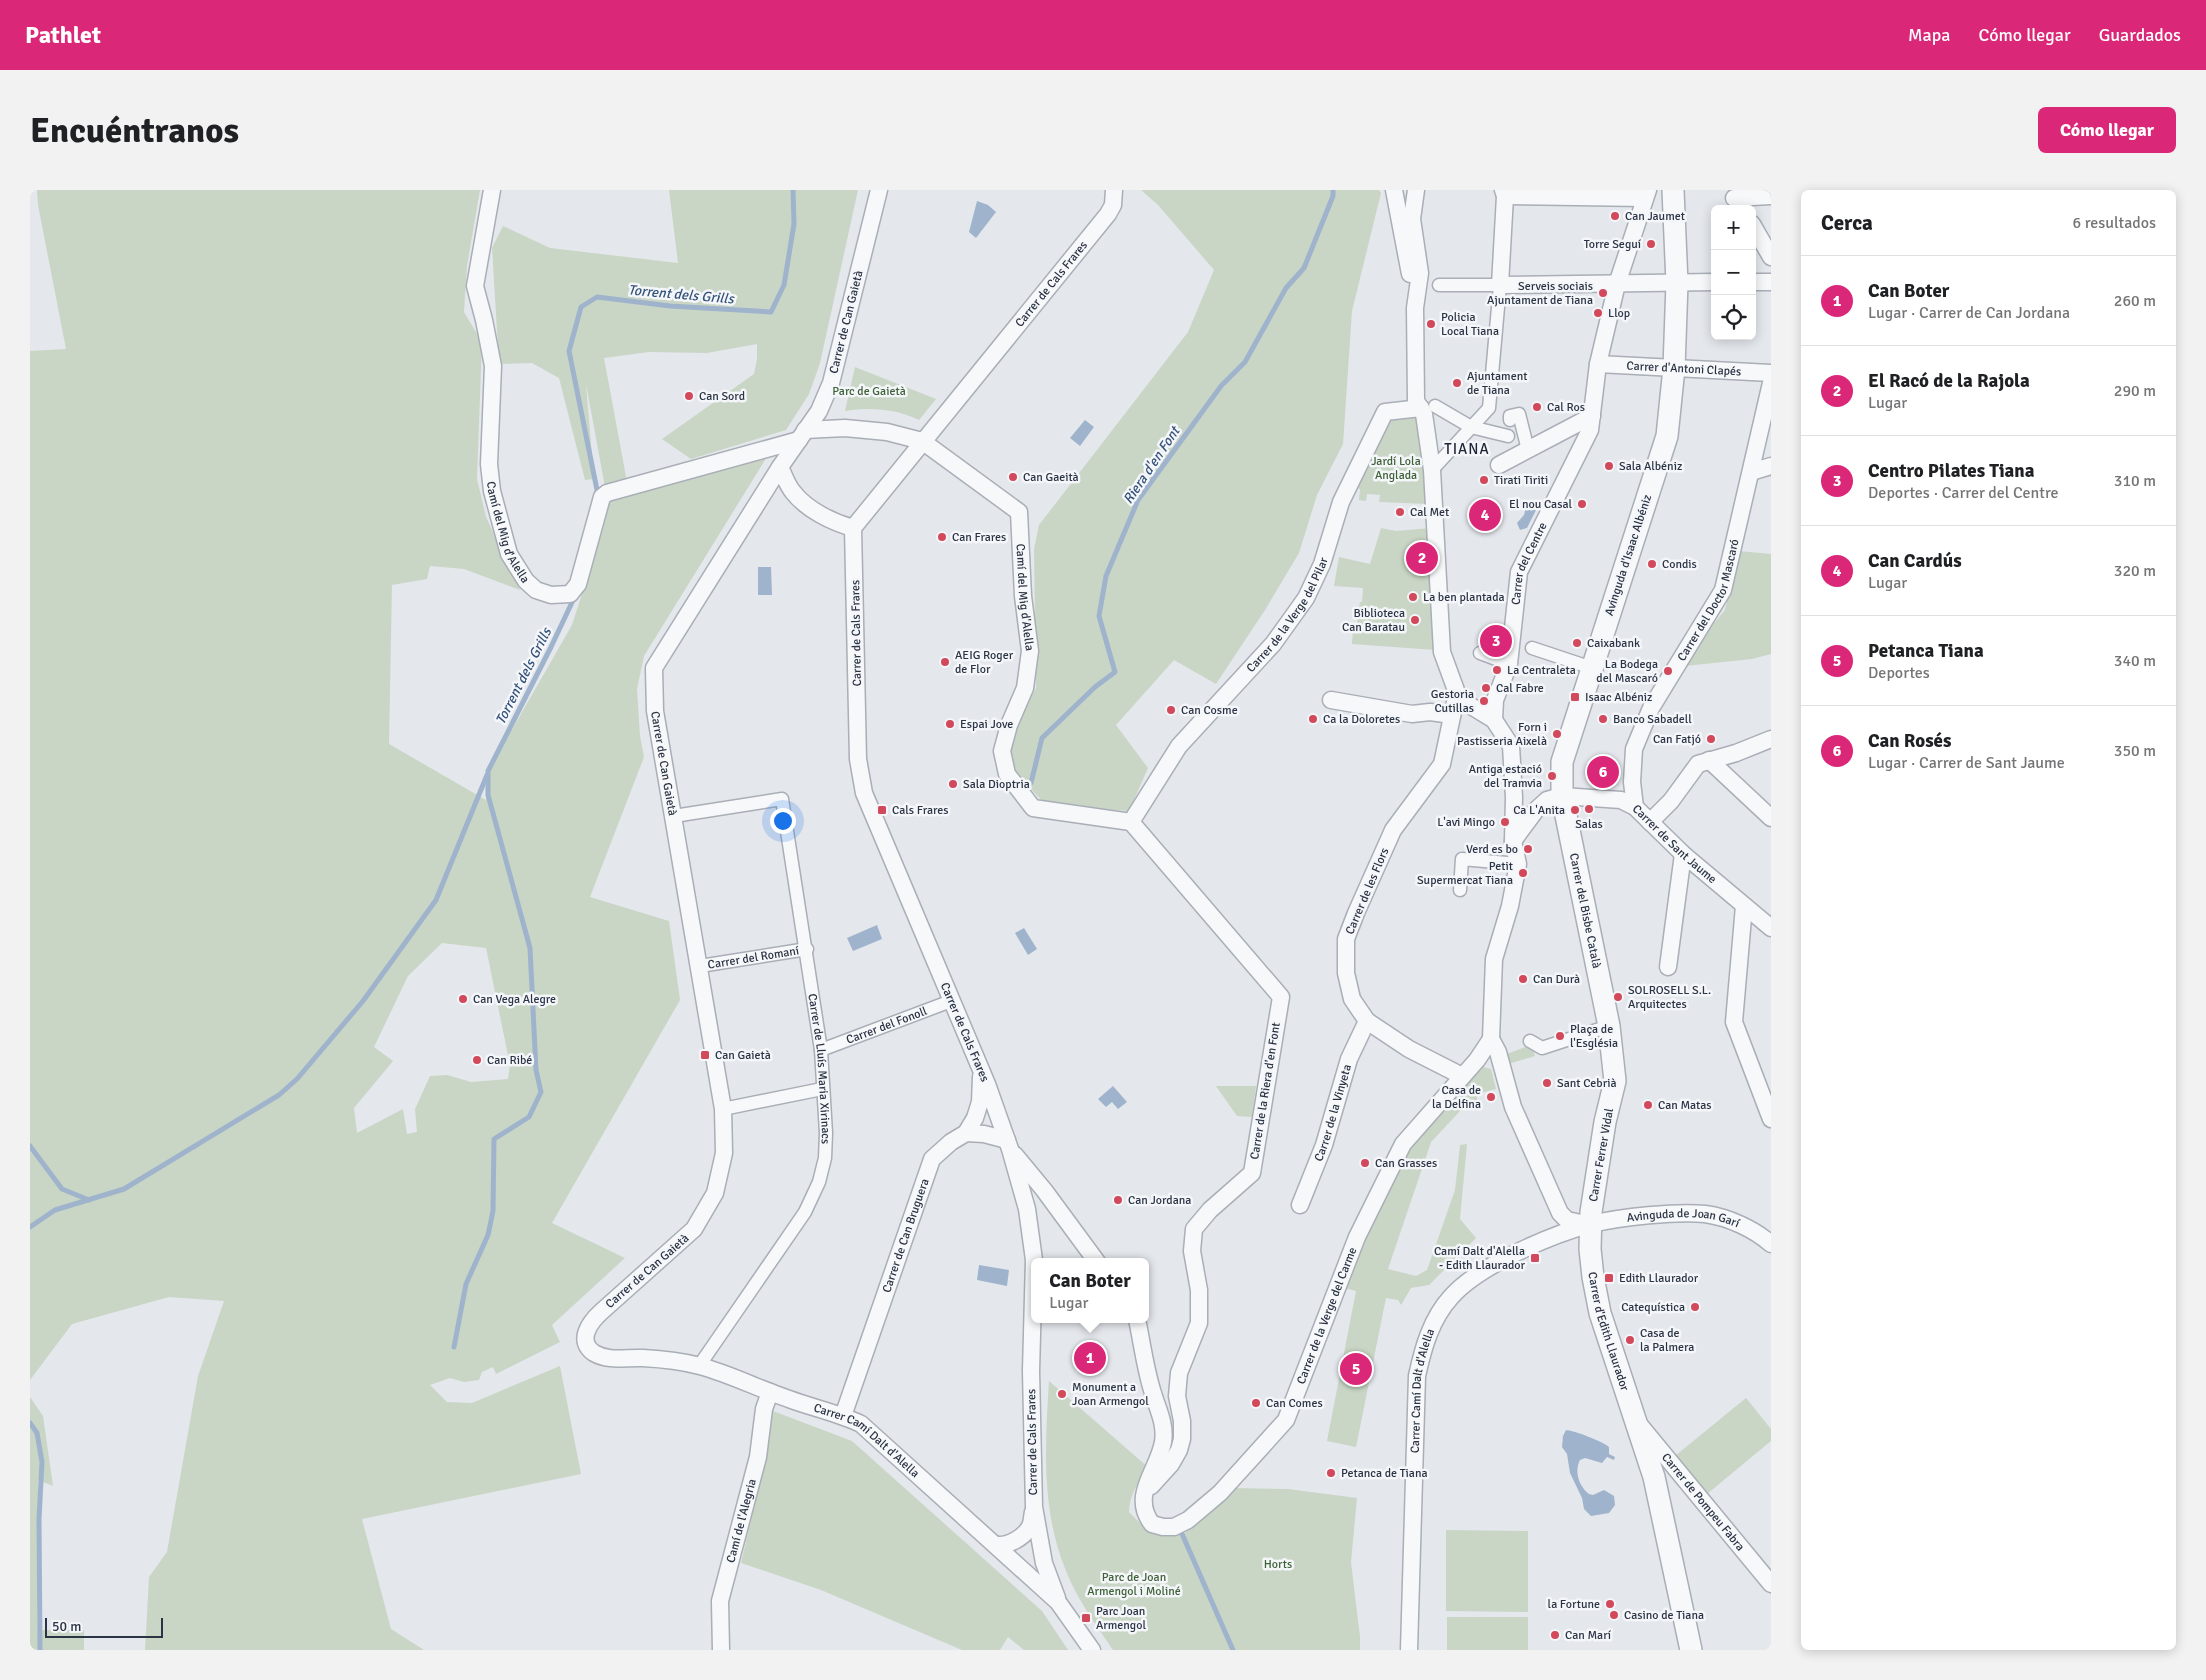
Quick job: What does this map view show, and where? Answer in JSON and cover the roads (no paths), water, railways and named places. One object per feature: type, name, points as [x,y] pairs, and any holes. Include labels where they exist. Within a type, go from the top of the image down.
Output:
[{"type":"street","name":"Camí del Mig d'Alella","points":[[492,190],[475,286],[493,366],[489,479],[509,554],[526,581],[536,590],[551,594],[570,594],[578,584],[602,497],[607,493],[802,435],[845,428],[887,432],[922,441],[1019,512],[1023,596],[1030,651],[1026,688],[1009,725],[1002,751],[1007,774],[1034,808],[1131,822]]},
{"type":"street","name":"Carrer de Can Gaietà","points":[[585,1336],[589,1324],[600,1312],[694,1229],[715,1193],[724,1153],[723,1109],[655,711],[654,668],[780,467],[819,411],[831,383],[879,190]]},
{"type":"street","name":"Carrer de Cals Frares","points":[[1034,1258],[1027,1209],[1008,1144],[981,1070],[864,793],[860,776],[853,528],[1108,214],[1113,205],[1114,190]]},
{"type":"street","points":[[1394,190],[1410,274],[1412,281],[1419,285]]},
{"type":"street","points":[[1416,190],[1412,219],[1420,273],[1415,308],[1416,401],[1472,427],[1508,436]]},
{"type":"street","name":"Avinguda d'Isaac Albéniz","points":[[1562,796],[1562,762],[1667,436],[1674,368],[1677,283],[1673,190]]},
{"type":"street","points":[[1432,470],[1489,408],[1500,285],[1504,193],[1646,194]]},
{"type":"street","name":"Carrer del Centre","points":[[1494,720],[1494,700],[1509,664],[1521,643],[1519,572],[1590,430],[1598,364],[1616,284],[1646,194]]},
{"type":"street","points":[[1735,199],[1771,196]]},
{"type":"street","points":[[1756,231],[1771,257]]},
{"type":"street","points":[[1439,285],[1711,282]]},
{"type":"street","points":[[1756,282],[1771,282]]},
{"type":"street","name":"Carrer d'Antoni Clapés","points":[[1598,364],[1771,373]]},
{"type":"street","name":"Carrer del Doctor Mascaró","points":[[1635,807],[1632,782],[1634,749],[1651,708],[1722,590],[1771,382]]},
{"type":"street","points":[[1428,406],[1424,414],[1432,470],[1442,652],[1457,694],[1471,706],[1494,720],[1511,746],[1514,797],[1513,841],[1518,864],[1510,906],[1494,959],[1491,1039],[1498,1052],[1514,1106],[1560,1213],[1567,1220],[1590,1225]]},
{"type":"street","name":"Carrer de la Verge del Pilar","points":[[1131,822],[1179,746],[1273,644],[1306,598],[1322,564],[1341,502],[1385,412],[1428,406]]},
{"type":"street","points":[[1510,420],[1510,416],[1519,414],[1528,450]]},
{"type":"street","points":[[1499,465],[1592,416]]},
{"type":"street","points":[[1751,472],[1771,466]]},
{"type":"street","points":[[780,467],[793,492],[813,510],[836,524],[853,528]]},
{"type":"street","points":[[1521,643],[1592,668]]},
{"type":"street","points":[[1480,653],[1509,664]]},
{"type":"street","name":"Carrer de les Flors","points":[[1457,694],[1442,764],[1393,830],[1346,939],[1346,973],[1352,998],[1366,1021],[1408,1049],[1462,1076]]},
{"type":"street","points":[[1331,700],[1412,714],[1430,712],[1452,714]]},
{"type":"street","points":[[1650,822],[1671,802],[1698,764],[1771,739]]},
{"type":"street","points":[[1709,760],[1771,818]]},
{"type":"street","points":[[1513,841],[1536,810],[1547,800],[1562,796]]},
{"type":"street","name":"Carrer de Sant Jaume","points":[[1562,796],[1621,800],[1635,807],[1683,854],[1771,928]]},
{"type":"street","name":"Carrer del Bisbe Català","points":[[1562,796],[1606,1027]]},
{"type":"street","name":"Carrer de Lluís Maria Xirinacs","points":[[674,816],[782,799],[807,949],[821,1050],[826,1133],[825,1158],[819,1182],[805,1212],[699,1366]]},
{"type":"street","name":"Carrer de la Riera d'en Font","points":[[1131,822],[1280,997],[1252,1173],[1210,1210],[1194,1229],[1192,1251],[1199,1290],[1200,1322],[1178,1373],[1177,1396],[1183,1432],[1179,1450],[1170,1464],[1144,1493]]},
{"type":"street","points":[[1668,967],[1683,854]]},
{"type":"street","points":[[1460,890],[1462,859],[1518,864]]},
{"type":"street","points":[[1744,906],[1734,1022],[1738,1037],[1771,1119]]},
{"type":"street","name":"Carrer del Romaní","points":[[700,966],[807,949]]},
{"type":"street","name":"Carrer del Fonoll","points":[[821,1050],[952,1001]]},
{"type":"street","name":"Carrer de la Vinyeta","points":[[1300,1205],[1324,1145],[1348,1059],[1366,1021]]},
{"type":"street","points":[[1530,1041],[1542,1048],[1606,1027]]},
{"type":"street","name":"Carrer Ferrer Vidal","points":[[1590,1225],[1606,1122],[1615,1081],[1606,1027]]},
{"type":"street","name":"Carrer de la Verge del Carme","points":[[1144,1493],[1143,1508],[1152,1524],[1163,1527],[1179,1526],[1220,1493],[1286,1420],[1357,1237],[1403,1144],[1477,1060],[1491,1039]]},
{"type":"street","name":"Carrer de Can Bruguera","points":[[844,1416],[932,1159],[951,1142],[966,1133],[975,1118],[980,1102],[981,1070]]},
{"type":"street","points":[[723,1109],[822,1089]]},
{"type":"street","points":[[966,1133],[984,1134],[1008,1144],[1094,1258]]},
{"type":"street","name":"Avinguda de Joan Garí","points":[[1590,1225],[1674,1214],[1707,1214],[1737,1224],[1754,1232],[1771,1244]]},
{"type":"street","name":"Carrer d'Edith Llaurador","points":[[1590,1225],[1590,1249],[1595,1293],[1656,1486],[1691,1650]]},
{"type":"street","name":"Carrer Camí Dalt d'Alella","points":[[1409,1650],[1417,1376],[1424,1342],[1446,1303],[1466,1282],[1530,1247],[1590,1225]]},
{"type":"street","name":"Carrer de Cals Frares","points":[[1032,1323],[1030,1371],[1034,1507],[1044,1563],[1058,1602]]},
{"type":"street","points":[[1138,1323],[1152,1390],[1164,1428],[1161,1450],[1144,1493]]},
{"type":"street","name":"Carrer Camí Dalt d'Alella","points":[[585,1336],[587,1346],[605,1357],[671,1360],[699,1366],[844,1416],[861,1424],[1058,1602],[1092,1650]]},
{"type":"street","name":"Camí de l'Alegria","points":[[721,1650],[720,1601],[758,1457],[764,1409],[770,1392]]},
{"type":"street","name":"Carrer de Pompeu Fabra","points":[[1636,1420],[1771,1584]]},
{"type":"street","name":"Carrer de Cals Frares","points":[[997,1545],[1005,1546],[1030,1527],[1034,1507]]},
{"type":"water","points":[[977,201],[988,205],[996,212],[976,238],[969,232]]},
{"type":"water","points":[[1085,420],[1094,427],[1080,446],[1070,438]]},
{"type":"water","points":[[1532,504],[1536,510],[1527,528],[1520,530],[1517,523],[1524,515],[1526,507]]},
{"type":"water","points":[[758,567],[771,567],[772,595],[758,595]]},
{"type":"water","points":[[877,925],[882,939],[853,951],[847,938]]},
{"type":"water","points":[[1024,928],[1037,949],[1028,955],[1015,933]]},
{"type":"water","points":[[1113,1086],[1127,1102],[1118,1109],[1112,1102],[1106,1107],[1098,1099]]},
{"type":"water","points":[[979,1265],[1009,1270],[1007,1286],[977,1280]]},
{"type":"water","points":[[1566,1430],[1595,1439],[1606,1445],[1609,1447],[1609,1454],[1615,1457],[1614,1460],[1607,1457],[1602,1463],[1585,1458],[1580,1460],[1577,1469],[1580,1483],[1589,1494],[1593,1495],[1604,1490],[1614,1496],[1615,1505],[1609,1513],[1591,1516],[1584,1509],[1582,1498],[1570,1473],[1567,1454],[1562,1447],[1563,1436]]},
{"type":"waterway","name":"Torrent dels Grills","points":[[598,495],[569,351],[581,307],[597,297],[670,306],[771,312],[784,285],[794,224],[793,190]]},
{"type":"waterway","name":"Riera d'en Font","points":[[1031,783],[1042,738],[1095,687],[1115,672],[1099,616],[1106,576],[1138,500],[1221,386],[1245,362],[1286,288],[1304,268],[1333,196],[1333,190]]},
{"type":"waterway","name":"Torrent dels Grills","points":[[454,1347],[466,1284],[488,1235],[493,1211],[494,1139],[529,1117],[541,1092],[536,1070],[530,948],[488,795],[488,771],[575,596]]},
{"type":"waterway","points":[[30,1227],[55,1210],[124,1189],[279,1095],[297,1079],[363,1001],[436,900],[487,775]]},
{"type":"waterway","points":[[30,1146],[62,1189],[89,1200]]},
{"type":"waterway","points":[[30,1423],[37,1433],[42,1462],[39,1519],[40,1650]]},
{"type":"waterway","points":[[1179,1527],[1233,1650]]},
{"type":"place","name":"Can Jaumet","points":[[1615,216]]},
{"type":"place","name":"Torre Seguí","points":[[1651,244]]},
{"type":"place","name":"Serveis sociais Ajuntament de Tiana","points":[[1603,293]]},
{"type":"place","name":"Llop","points":[[1598,313]]},
{"type":"place","name":"Policia Local Tiana","points":[[1431,324]]},
{"type":"place","name":"Ajuntament de Tiana","points":[[1457,383]]},
{"type":"place","name":"Can Sord","points":[[689,396]]},
{"type":"place","name":"Cal Ros","points":[[1537,407]]},
{"type":"place","name":"Sala Albéniz","points":[[1609,466]]},
{"type":"place","name":"Can Gaeità","points":[[1013,477]]},
{"type":"place","name":"Tirati Tiriti","points":[[1484,480]]},
{"type":"place","name":"El nou Casal","points":[[1582,504]]},
{"type":"place","name":"Cal Met","points":[[1400,512]]},
{"type":"place","name":"Can Cardús","points":[[1485,515]]},
{"type":"place","name":"Can Frares","points":[[942,537]]},
{"type":"place","name":"El Racó de la Rajola","points":[[1422,558]]},
{"type":"place","name":"Condis","points":[[1652,564]]},
{"type":"place","name":"La ben plantada","points":[[1413,597]]},
{"type":"place","name":"Biblioteca Can Baratau","points":[[1415,620]]},
{"type":"place","name":"Centro Pilates Tiana","points":[[1496,641]]},
{"type":"place","name":"Caixabank","points":[[1577,643]]},
{"type":"place","name":"AEIG Roger de Flor","points":[[945,662]]},
{"type":"place","name":"La Centraleta","points":[[1497,670]]},
{"type":"place","name":"La Bodega del Mascaró","points":[[1668,671]]},
{"type":"place","name":"Cal Fabre","points":[[1486,688]]},
{"type":"place","name":"Isaac Albéniz","points":[[1575,697]]},
{"type":"place","name":"Gestoria Cutillas","points":[[1484,701]]},
{"type":"place","name":"Can Cosme","points":[[1171,710]]},
{"type":"place","name":"Ca la Doloretes","points":[[1313,719]]},
{"type":"place","name":"Banco Sabadell","points":[[1603,719]]},
{"type":"place","name":"Espai Jove","points":[[950,724]]},
{"type":"place","name":"Forn i Pastisseria Aixelà","points":[[1557,734]]},
{"type":"place","name":"Can Fatjó","points":[[1711,739]]},
{"type":"place","name":"Can Rosés","points":[[1603,772]]},
{"type":"place","name":"Antiga estació del Tramvia","points":[[1552,776]]},
{"type":"place","name":"Sala Dioptria","points":[[953,784]]},
{"type":"place","name":"Salas","points":[[1589,809]]},
{"type":"place","name":"Cals Frares","points":[[882,810]]},
{"type":"place","name":"Ca L'Anita","points":[[1575,810]]},
{"type":"place","name":"L'avi Mingo","points":[[1505,822]]},
{"type":"place","name":"Verd es bo","points":[[1528,849]]},
{"type":"place","name":"Petit Supermercat Tiana","points":[[1523,873]]},
{"type":"place","name":"Can Durà","points":[[1523,979]]},
{"type":"place","name":"SOLROSELL S.L. Arquitectes","points":[[1618,997]]},
{"type":"place","name":"Can Vega Alegre","points":[[463,999]]},
{"type":"place","name":"Plaça de l'Església","points":[[1560,1036]]},
{"type":"place","name":"Can Gaietà","points":[[705,1055]]},
{"type":"place","name":"Can Ribé","points":[[477,1060]]},
{"type":"place","name":"Sant Cebrià","points":[[1547,1083]]},
{"type":"place","name":"Casa de la Delfina","points":[[1491,1097]]},
{"type":"place","name":"Can Matas","points":[[1648,1105]]},
{"type":"place","name":"Can Grasses","points":[[1365,1163]]},
{"type":"place","name":"Can Jordana","points":[[1118,1200]]},
{"type":"place","name":"Camí Dalt d'Alella - Edith Llaurador","points":[[1535,1258]]},
{"type":"place","name":"Edith Llaurador","points":[[1609,1278]]},
{"type":"place","name":"Catequística","points":[[1695,1307]]},
{"type":"place","name":"Casa de la Palmera","points":[[1630,1340]]},
{"type":"place","name":"Can Boter","points":[[1090,1358]]},
{"type":"place","name":"Petanca Tiana","points":[[1356,1369]]},
{"type":"place","name":"Monument a Joan Armengol","points":[[1062,1394]]},
{"type":"place","name":"Can Comes","points":[[1256,1403]]},
{"type":"place","name":"Petanca de Tiana","points":[[1331,1473]]},
{"type":"place","name":"la Fortune","points":[[1610,1604]]},
{"type":"place","name":"Casino de Tiana","points":[[1614,1615]]},
{"type":"place","name":"Parc Joan Armengol","points":[[1086,1618]]},
{"type":"place","name":"Can Marí","points":[[1555,1635]]},
{"type":"district","name":"TIANA","points":[[1467,449]]},
{"type":"park label","name":"Parc de Gaietà","points":[[869,391]]},
{"type":"park label","name":"Jardí Lola Anglada","points":[[1396,468]]},
{"type":"park label","name":"Horts","points":[[1278,1564]]},
{"type":"park label","name":"Parc de Joan Armengol i Moliné","points":[[1134,1584]]}]
